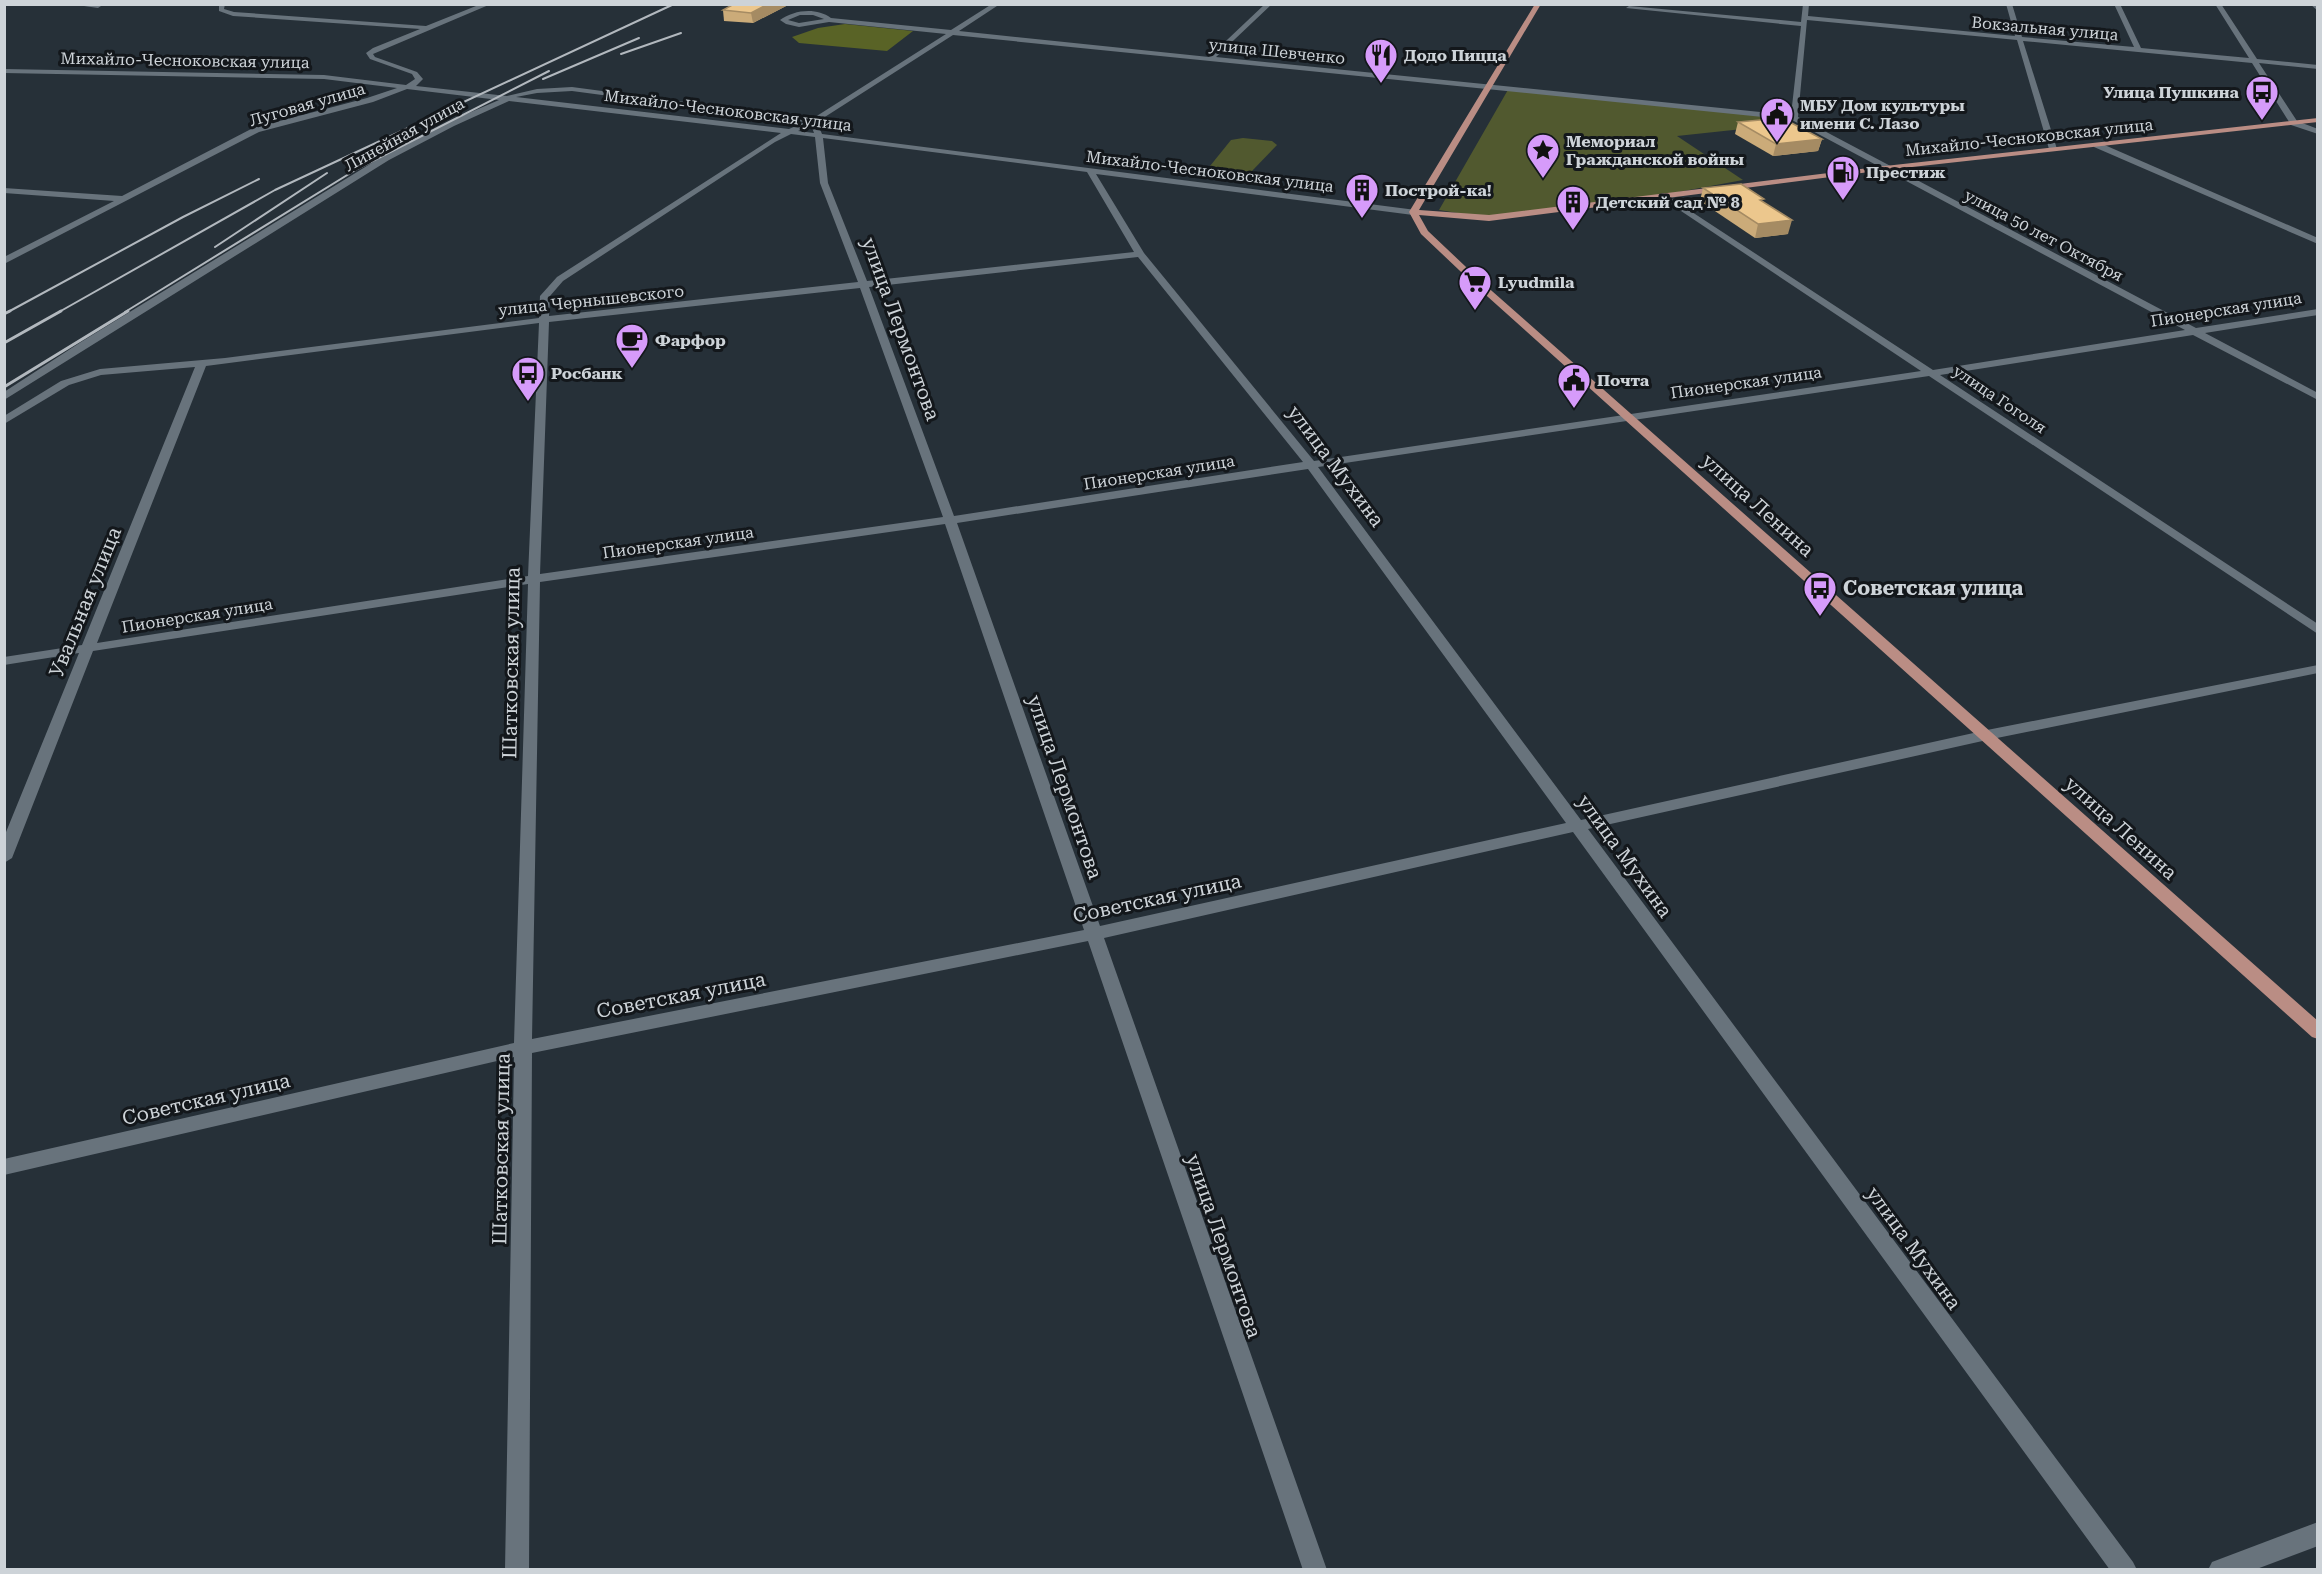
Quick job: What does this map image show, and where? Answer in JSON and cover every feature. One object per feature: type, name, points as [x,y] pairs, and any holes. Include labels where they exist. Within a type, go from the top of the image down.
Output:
[{"type":"main road","points":[[1413,212],[1538,4]]},
{"type":"main road","name":"Михайло-Чесноковская улица","points":[[1413,212],[1490,218],[1885,168],[2318,120]]},
{"type":"main road","name":"улица Ленина","points":[[1413,212],[1424,232],[1481,286],[2318,1032]]},
{"type":"street","points":[[73,4],[98,6]]},
{"type":"street","name":"Луговая улица","points":[[4,261],[256,130],[369,100],[417,83],[415,73],[372,58],[369,53],[488,4]]},
{"type":"street","name":"Шатковская улица","points":[[518,1569],[523,1048],[534,579],[545,296],[560,279],[772,140],[791,132],[816,129],[950,33],[997,4]]},
{"type":"street","points":[[1211,57],[1269,4]]},
{"type":"street","points":[[1794,118],[1806,4]]},
{"type":"street","points":[[2009,4],[2053,149]]},
{"type":"street","name":"Вокзальная улица","points":[[2117,4],[2139,51]]},
{"type":"street","points":[[2218,4],[2294,123],[2318,132]]},
{"type":"street","points":[[2313,4],[2318,9]]},
{"type":"street","points":[[222,7],[233,14],[429,27]]},
{"type":"street","name":"Вокзальная улица","points":[[1629,8],[1805,21],[2318,67]]},
{"type":"street","name":"улица Шевченко","points":[[829,20],[820,14],[811,13],[794,15],[783,20],[804,25],[829,20],[1211,57],[1794,118]]},
{"type":"street","name":"Михайло-Чесноковская улица","points":[[4,71],[288,75],[365,82],[791,132],[816,129],[1089,171],[1413,212]]},
{"type":"street","name":"Линейная улица","points":[[4,397],[386,158],[451,124],[516,95],[572,89],[816,129]]},
{"type":"street","name":"улица 50 лет Октября","points":[[1794,118],[2318,398]]},
{"type":"street","name":"улица Лермонтова","points":[[816,129],[824,183],[950,520],[1315,1569]]},
{"type":"street","points":[[2097,145],[2318,241]]},
{"type":"street","name":"улица Мухина","points":[[1089,171],[1140,254],[1311,465],[2125,1569]]},
{"type":"street","points":[[4,190],[124,199]]},
{"type":"street","name":"улица Гоголя","points":[[1663,195],[2318,630]]},
{"type":"street","name":"улица Чернышевского","points":[[4,421],[50,391],[84,376],[100,372],[225,361],[543,320],[1140,254]]},
{"type":"street","name":"Пионерская улица","points":[[4,661],[534,579],[950,520],[1628,416],[1931,373],[2318,312]]},
{"type":"street","name":"Увальная улица","points":[[4,858],[202,362]]},
{"type":"street","points":[[56,363],[65,372],[84,376]]},
{"type":"street","points":[[18,388],[84,376]]},
{"type":"street","name":"Советская улица","points":[[4,1167],[523,1048],[1093,934],[1578,828],[1987,735],[2318,669]]},
{"type":"street","points":[[2220,1569],[2318,1534]]},
{"type":"green space","points":[[845,24],[913,31],[887,51],[799,43],[792,37],[818,28]]},
{"type":"green space","points":[[1509,88],[1769,117],[1780,125],[1677,136],[1743,180],[1646,198],[1489,218],[1439,210]]},
{"type":"green space","points":[[1243,138],[1272,141],[1277,145],[1251,172],[1210,166],[1231,140]]},
{"type":"building","points":[[734,4],[768,4],[751,13],[723,10]]},
{"type":"building","points":[[1782,118],[1822,139],[1776,144],[1738,122]]},
{"type":"building","points":[[1741,184],[1764,199],[1760,200],[1792,220],[1758,224],[1703,188]]},
{"type":"railway","points":[[59,312],[275,190],[674,4]]},
{"type":"railway","points":[[621,54],[681,33]]},
{"type":"railway","points":[[543,79],[639,38]]},
{"type":"railway","points":[[125,312],[357,169],[549,71]]},
{"type":"railway","points":[[215,247],[327,173]]},
{"type":"railway","points":[[8,312],[183,217],[259,179]]},
{"type":"railway","points":[[4,343],[61,311]]},
{"type":"railway","points":[[4,387],[128,311]]},
{"type":"railway","points":[[4,314],[8,312]]},
{"type":"place","name":"Додо Пицца","points":[[1381,84]]},
{"type":"place","name":"Улица Пушкина","points":[[2262,121]]},
{"type":"place","name":"МБУ Дом культуры имени С. Лазо","points":[[1777,143]]},
{"type":"place","name":"Мемориал Гражданской войны","points":[[1543,179]]},
{"type":"place","name":"Престиж","points":[[1843,201]]},
{"type":"place","name":"Построй-ка!","points":[[1362,219]]},
{"type":"place","name":"Детский сад № 8","points":[[1573,231]]},
{"type":"place","name":"Lyudmila","points":[[1475,311]]},
{"type":"place","name":"Фарфор","points":[[632,369]]},
{"type":"place","name":"Росбанк","points":[[528,402]]},
{"type":"place","name":"Почта","points":[[1574,409]]},
{"type":"place","name":"Советская улица","points":[[1820,617]]}]
